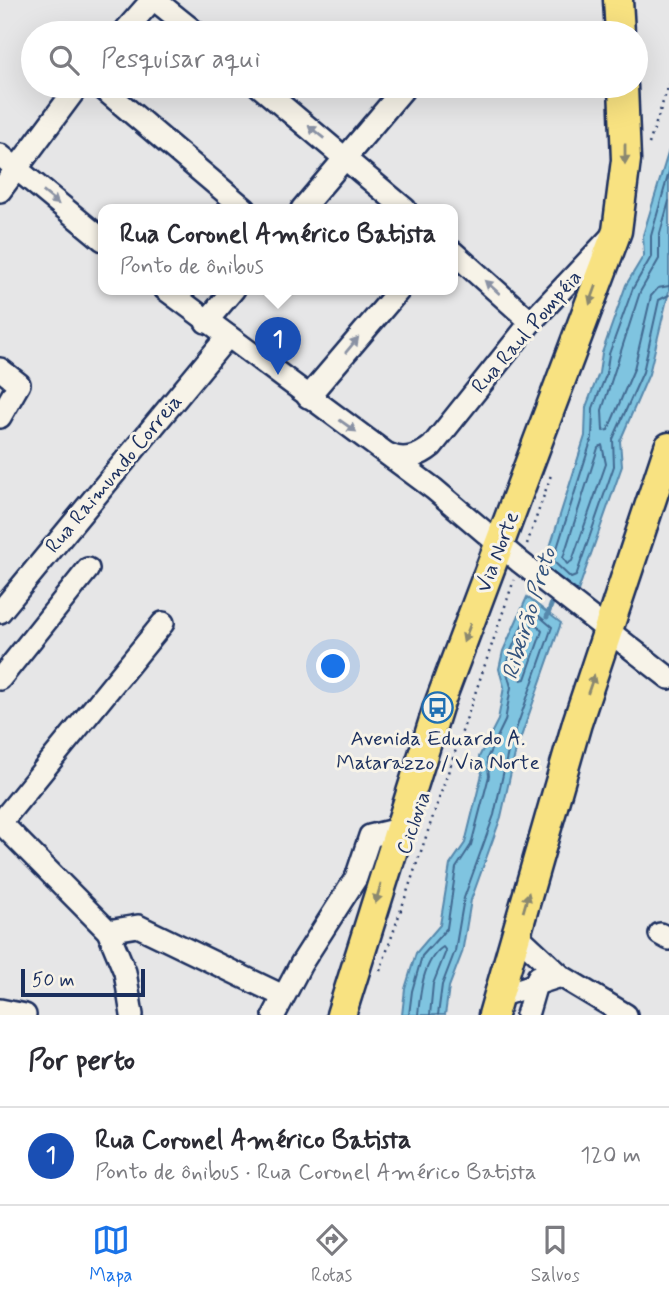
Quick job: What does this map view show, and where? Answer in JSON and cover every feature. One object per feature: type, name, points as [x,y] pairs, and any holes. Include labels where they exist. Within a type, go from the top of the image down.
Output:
[{"type":"main road","points":[[618,0],[619,21]]},
{"type":"main road","name":"Via Norte","points":[[341,1015],[438,707],[510,554],[617,231],[626,160],[623,98]]},
{"type":"main road","points":[[496,1005],[577,723],[669,447]]},
{"type":"street","points":[[134,21],[154,0],[181,21]]},
{"type":"street","points":[[0,191],[69,98]]},
{"type":"street","points":[[114,98],[239,204]]},
{"type":"street","points":[[274,98],[399,204]]},
{"type":"street","points":[[306,204],[396,98]]},
{"type":"street","points":[[0,155],[98,236]]},
{"type":"street","name":"Rua Raul Pompéia","points":[[388,454],[399,460],[420,454],[432,446],[531,322],[617,231]]},
{"type":"street","points":[[458,256],[531,322]]},
{"type":"street","points":[[172,295],[434,489],[510,554],[669,678]]},
{"type":"street","points":[[206,322],[229,295]]},
{"type":"street","points":[[308,397],[395,295]]},
{"type":"street","name":"Rua Raimundo Correia","points":[[0,612],[228,336]]},
{"type":"street","points":[[0,369],[19,384],[0,417]]},
{"type":"street","name":"Rua Raul Pompéia","points":[[434,489],[433,463],[441,434]]},
{"type":"street","points":[[0,679],[88,569]]},
{"type":"street","points":[[132,1015],[125,972],[108,931],[0,822],[163,623]]},
{"type":"street","points":[[108,931],[138,926],[279,1006],[356,878],[370,836],[399,829]]},
{"type":"street","points":[[516,934],[562,976],[626,1015]]},
{"type":"street","points":[[527,1015],[543,959]]},
{"type":"street","points":[[496,1005],[536,985],[562,976]]},
{"type":"street","points":[[0,1010],[25,1015]]},
{"type":"path","name":"Ciclovia","points":[[378,976],[510,554]]},
{"type":"water","points":[[669,150],[669,291],[649,374],[620,441],[622,466],[578,591],[544,566],[585,436],[586,407],[599,373],[602,353],[626,285],[644,255],[643,235]]},
{"type":"water","points":[[527,597],[561,623],[515,754],[501,817],[471,900],[462,953],[449,987],[445,1015],[402,1015],[405,989],[416,953],[440,925],[450,865],[465,843],[482,774],[479,757],[498,720],[504,687],[499,669],[503,651]]},
{"type":"waterway","name":"Ribeirão Preto","points":[[547,617],[554,597]]},
{"type":"place","name":"Rua Coronel Américo Batista","points":[[278,375]]},
{"type":"place","name":"Avenida Eduardo A. Matarazzo / Via Norte","points":[[438,707]]}]
